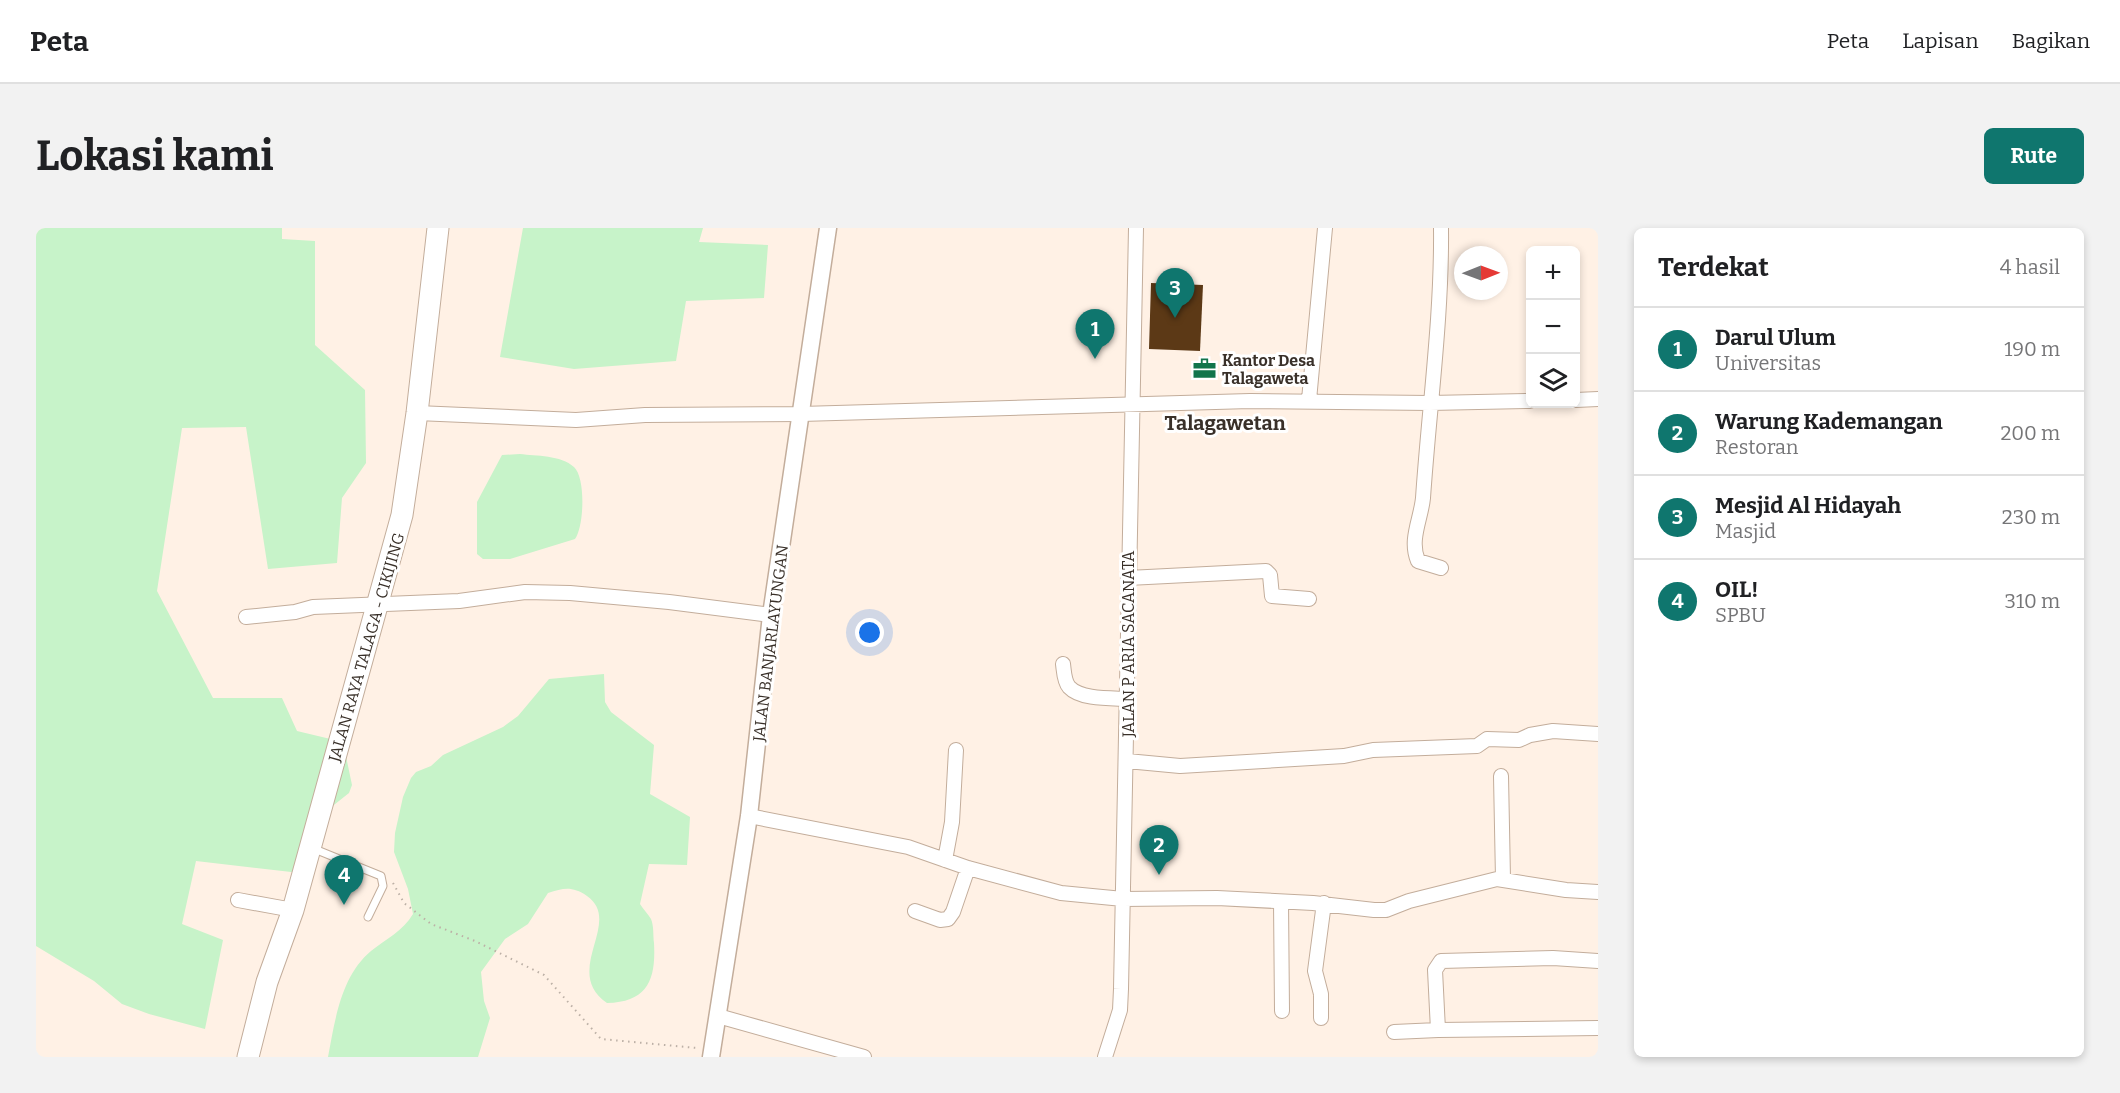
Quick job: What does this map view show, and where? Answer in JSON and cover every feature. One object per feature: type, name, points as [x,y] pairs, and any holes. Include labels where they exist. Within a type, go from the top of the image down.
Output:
[{"type":"main road","name":"JALAN RAYA TALAGA - CIKIJING","points":[[248,1057],[267,982],[293,910],[402,515],[417,413],[438,228]]},
{"type":"street","name":"JALAN BANJARLAYUNGAN","points":[[712,1053],[749,816],[771,615],[828,228]]},
{"type":"street","name":"JALAN P ARIA SACANATA","points":[[1106,1057],[1120,1010],[1129,699],[1128,578],[1136,228]]},
{"type":"street","points":[[1309,400],[1325,228]]},
{"type":"street","points":[[1441,228],[1442,271],[1422,502],[1415,553],[1418,561],[1441,568]]},
{"type":"street","points":[[1580,400],[1598,399]]},
{"type":"street","points":[[417,413],[576,420],[645,415],[801,414],[1309,400],[1430,403],[1526,401]]},
{"type":"street","points":[[1128,578],[1266,571],[1270,575],[1269,590],[1272,596],[1309,599]]},
{"type":"street","points":[[246,617],[295,612],[313,607],[343,608],[379,604],[459,601],[525,592],[570,593],[771,615]]},
{"type":"street","points":[[1063,664],[1065,680],[1070,688],[1087,695],[1129,699]]},
{"type":"street","points":[[1127,761],[1180,766],[1344,756],[1373,750],[1477,746],[1487,739],[1519,740],[1530,735],[1553,731],[1598,734]]},
{"type":"street","points":[[945,860],[953,813],[956,750]]},
{"type":"street","points":[[1501,776],[1503,879]]},
{"type":"street","points":[[749,816],[908,847],[968,868],[1061,893],[1123,899],[1217,898],[1324,903],[1386,910],[1466,886],[1503,879],[1566,890],[1598,892]]},
{"type":"street","points":[[915,911],[940,920],[948,919],[953,912],[968,868]]},
{"type":"street","points":[[238,900],[293,910]]},
{"type":"street","points":[[1281,902],[1282,1011]]},
{"type":"street","points":[[1321,1018],[1321,994],[1315,970],[1324,903]]},
{"type":"street","points":[[1438,1030],[1435,970],[1441,961],[1543,958],[1598,961]]},
{"type":"street","points":[[718,1016],[864,1057]]},
{"type":"street","points":[[1394,1032],[1598,1028]]},
{"type":"lane","points":[[309,847],[381,876],[383,886],[368,917]]},
{"type":"path","points":[[391,879],[404,903],[431,924],[513,959],[544,975],[601,1039],[712,1053]]},
{"type":"green space","points":[[36,228],[282,228],[282,239],[315,241],[315,345],[365,390],[366,463],[342,498],[337,563],[268,569],[246,427],[182,428],[157,591],[213,698],[282,698],[297,731],[343,742],[352,785],[349,793],[315,820],[300,873],[196,861],[182,924],[223,940],[205,1029],[122,1004],[94,981],[36,946]]},
{"type":"green space","points":[[523,228],[703,228],[699,242],[768,245],[764,298],[686,301],[676,361],[574,369],[500,357]]},
{"type":"green space","points":[[520,454],[555,458],[574,467],[578,473],[582,491],[582,514],[578,533],[575,539],[510,559],[483,559],[477,554],[477,502],[502,455]]},
{"type":"green space","points":[[604,674],[605,702],[611,712],[654,745],[650,794],[690,817],[687,865],[649,864],[640,904],[651,919],[653,928],[653,967],[647,986],[632,998],[621,1002],[607,1003],[594,990],[590,976],[590,962],[599,919],[597,907],[587,896],[577,891],[559,890],[548,893],[528,924],[505,939],[481,972],[484,1001],[490,1018],[478,1057],[328,1057],[341,999],[353,973],[371,951],[399,930],[413,914],[408,889],[394,852],[395,833],[403,797],[411,778],[416,772],[431,766],[443,755],[503,727],[518,716],[549,679]]},
{"type":"building","points":[[1151,283],[1203,285],[1200,351],[1149,349]]},
{"type":"place","name":"Mesjid Al Hidayah","points":[[1175,318]]},
{"type":"place","name":"Darul Ulum","points":[[1095,359]]},
{"type":"place","name":"Kantor Desa Talagaweta","points":[[1204,369]]},
{"type":"place","name":"Warung Kademangan","points":[[1159,875]]},
{"type":"place","name":"OIL!","points":[[344,905]]},
{"type":"district","name":"Talagawetan","points":[[1225,423]]}]
